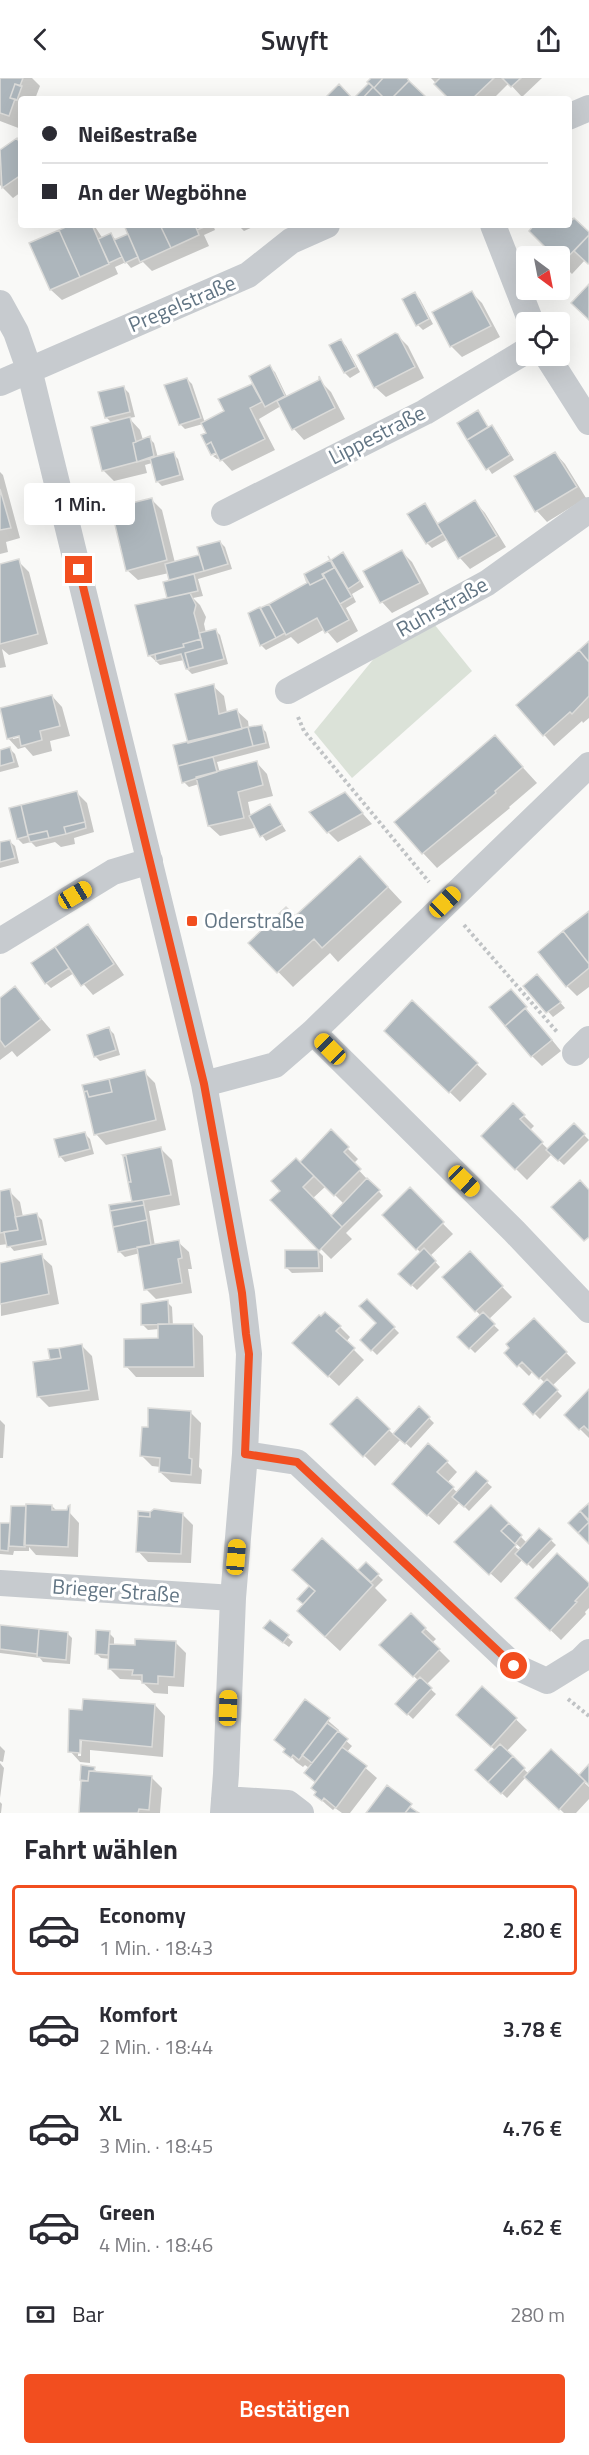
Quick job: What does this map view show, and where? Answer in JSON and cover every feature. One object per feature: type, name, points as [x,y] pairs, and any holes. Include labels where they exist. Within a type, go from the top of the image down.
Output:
[{"type":"street","points":[[572,115],[589,108]]},
{"type":"street","name":"Pregelstraße","points":[[0,382],[248,275],[291,241],[320,228]]},
{"type":"street","points":[[494,228],[527,312]]},
{"type":"street","points":[[0,303],[16,332],[29,369],[150,861],[204,1084],[242,1293],[249,1354],[245,1454],[232,1598],[223,1806],[288,1803],[301,1813]]},
{"type":"street","name":"Lippestraße","points":[[224,513],[425,412],[516,357]]},
{"type":"street","points":[[553,366],[589,422]]},
{"type":"street","name":"Ruhrstraße","points":[[288,691],[487,583],[589,510]]},
{"type":"street","points":[[204,1084],[275,1065],[313,1032],[589,765]]},
{"type":"street","points":[[0,941],[113,872],[150,861]]},
{"type":"street","points":[[313,1032],[514,1231],[589,1310]]},
{"type":"street","points":[[245,1454],[297,1462],[514,1666],[547,1681],[581,1660],[589,1652]]},
{"type":"street","name":"Brieger Straße","points":[[0,1583],[232,1598]]},
{"type":"path","points":[[288,691],[304,731],[445,902],[582,1046]]},
{"type":"shaded area","points":[[434,624],[472,671],[352,778],[314,732],[376,656]]},
{"type":"building","points":[[0,78],[23,78],[20,86],[15,84],[10,98],[15,99],[9,116],[0,113]]},
{"type":"building","points":[[371,78],[383,78],[374,88],[367,82]]},
{"type":"building","points":[[383,78],[407,78],[409,81],[394,96],[382,96],[374,88]]},
{"type":"building","points":[[440,78],[494,78],[475,96],[446,96],[434,84]]},
{"type":"building","points":[[502,78],[521,78],[511,87]]},
{"type":"building","points":[[409,81],[425,96],[394,96]]},
{"type":"building","points":[[369,83],[373,87],[365,96],[356,96]]},
{"type":"building","points":[[15,84],[22,86],[17,100],[10,98]]},
{"type":"building","points":[[339,84],[350,96],[327,96]]},
{"type":"building","points":[[373,87],[382,96],[365,96]]},
{"type":"building","points":[[17,138],[18,177],[2,188],[0,150]]},
{"type":"building","points":[[574,218],[589,232],[589,235],[570,255],[570,246],[544,246],[529,231],[532,228],[572,228]]},
{"type":"building","points":[[93,228],[109,264],[80,277],[59,230]]},
{"type":"building","points":[[125,228],[161,228],[171,248],[140,262]]},
{"type":"building","points":[[161,228],[196,228],[199,235],[171,248]]},
{"type":"building","points":[[59,230],[80,277],[50,290],[29,243]]},
{"type":"building","points":[[111,233],[122,257],[109,263],[98,239]]},
{"type":"building","points":[[128,234],[138,257],[125,263],[114,240]]},
{"type":"building","points":[[589,235],[589,263],[588,264],[574,251]]},
{"type":"building","points":[[589,284],[589,320],[571,303]]},
{"type":"building","points":[[472,291],[491,326],[450,347],[432,312]]},
{"type":"building","points":[[415,292],[429,319],[416,326],[402,299]]},
{"type":"building","points":[[395,333],[398,334],[415,367],[374,388],[357,355]]},
{"type":"building","points":[[341,339],[356,367],[344,373],[329,345]]},
{"type":"building","points":[[270,365],[285,396],[265,407],[249,376]]},
{"type":"building","points":[[319,376],[335,408],[292,430],[277,401],[319,380]]},
{"type":"building","points":[[187,378],[201,418],[179,425],[164,385]]},
{"type":"building","points":[[252,384],[262,402],[250,408],[265,439],[220,461],[211,442],[206,445],[201,435],[206,433],[201,423],[224,411],[218,399]]},
{"type":"building","points":[[124,386],[130,412],[105,418],[98,392]]},
{"type":"building","points":[[478,410],[488,427],[467,440],[457,423]]},
{"type":"building","points":[[130,417],[136,442],[133,443],[137,462],[102,471],[91,427]]},
{"type":"building","points":[[492,425],[510,455],[486,470],[467,440]]},
{"type":"building","points":[[150,436],[154,456],[137,462],[133,443]]},
{"type":"building","points":[[211,442],[216,453],[211,455],[206,445]]},
{"type":"building","points":[[174,452],[180,475],[156,482],[150,458]]},
{"type":"building","points":[[555,452],[577,487],[535,512],[514,476]]},
{"type":"building","points":[[0,489],[11,528],[0,530]]},
{"type":"building","points":[[152,498],[167,560],[126,571],[111,508]]},
{"type":"building","points":[[475,500],[497,536],[458,559],[437,524]]},
{"type":"building","points":[[425,503],[443,534],[426,544],[407,514]]},
{"type":"building","points":[[220,541],[228,564],[204,571],[197,547]]},
{"type":"building","points":[[402,550],[420,583],[380,603],[363,571]]},
{"type":"building","points":[[343,552],[360,581],[348,589],[331,560]]},
{"type":"building","points":[[199,555],[204,571],[169,580],[165,564]]},
{"type":"building","points":[[328,556],[352,597],[340,604],[323,574],[334,568]]},
{"type":"building","points":[[19,559],[38,634],[0,644],[0,564]]},
{"type":"building","points":[[330,560],[334,568],[322,574],[324,578],[310,585],[304,574]]},
{"type":"building","points":[[194,574],[198,591],[167,598],[163,582]]},
{"type":"building","points":[[304,574],[310,585],[324,578],[323,574],[349,620],[325,633],[317,618],[286,635],[269,604],[307,583]]},
{"type":"building","points":[[190,593],[196,605],[194,613],[201,639],[183,644],[184,647],[148,656],[135,605]]},
{"type":"building","points":[[269,604],[285,633],[276,638],[260,608]]},
{"type":"building","points":[[260,607],[276,638],[260,646],[248,613]]},
{"type":"building","points":[[216,629],[224,659],[189,668],[185,653],[203,648],[199,633]]},
{"type":"building","points":[[201,639],[203,648],[185,653],[189,669],[186,669],[181,654],[156,661],[155,654],[184,647],[183,644]]},
{"type":"building","points":[[589,641],[589,662],[579,650]]},
{"type":"building","points":[[579,650],[589,662],[589,696],[572,714],[570,712],[543,736],[516,705]]},
{"type":"building","points":[[214,684],[219,714],[237,709],[242,729],[188,743],[175,694]]},
{"type":"building","points":[[52,695],[60,726],[40,731],[42,740],[21,746],[19,736],[7,739],[0,708]]},
{"type":"building","points":[[262,725],[266,743],[253,746],[248,727]]},
{"type":"building","points":[[248,727],[253,746],[178,766],[173,745]]},
{"type":"building","points":[[495,735],[523,767],[495,791],[496,793],[422,854],[394,822]]},
{"type":"building","points":[[10,747],[14,762],[0,766],[0,750]]},
{"type":"building","points":[[213,757],[217,772],[182,783],[178,766]]},
{"type":"building","points":[[257,761],[263,785],[238,792],[244,818],[208,826],[196,777]]},
{"type":"building","points":[[77,791],[85,822],[64,827],[66,834],[49,838],[47,831],[28,835],[21,805]]},
{"type":"building","points":[[345,792],[363,813],[327,833],[309,812]]},
{"type":"building","points":[[270,804],[282,825],[260,837],[249,816]]},
{"type":"building","points":[[21,805],[28,836],[17,839],[9,808]]},
{"type":"building","points":[[85,822],[86,828],[66,834],[64,827]]},
{"type":"building","points":[[47,831],[49,838],[30,842],[28,835]]},
{"type":"building","points":[[10,840],[15,858],[0,862],[0,842]]},
{"type":"building","points":[[360,856],[388,887],[322,948],[314,939],[277,973],[248,943],[286,907],[295,916]]},
{"type":"building","points":[[589,911],[589,964],[563,931]]},
{"type":"building","points":[[88,924],[114,964],[81,986],[55,947]]},
{"type":"building","points":[[563,931],[589,964],[589,968],[566,987],[538,952]]},
{"type":"building","points":[[55,947],[69,968],[45,984],[31,963]]},
{"type":"building","points":[[537,974],[561,1002],[546,1013],[523,986]]},
{"type":"building","points":[[15,986],[41,1019],[5,1047],[0,1040],[0,998]]},
{"type":"building","points":[[511,989],[527,1007],[505,1026],[489,1007]]},
{"type":"building","points":[[412,1000],[478,1063],[449,1093],[384,1031]]},
{"type":"building","points":[[525,1008],[552,1040],[531,1057],[505,1026]]},
{"type":"building","points":[[109,1027],[116,1050],[94,1057],[87,1035]]},
{"type":"building","points":[[145,1070],[156,1120],[94,1135],[84,1092],[87,1091],[89,1097],[112,1092],[109,1079]]},
{"type":"building","points":[[109,1079],[112,1092],[89,1097],[87,1091],[84,1092],[82,1085]]},
{"type":"building","points":[[513,1103],[525,1115],[520,1119],[543,1142],[515,1170],[481,1136]]},
{"type":"building","points":[[574,1123],[585,1134],[558,1161],[546,1150]]},
{"type":"building","points":[[331,1129],[349,1147],[344,1152],[361,1169],[334,1196],[300,1162]]},
{"type":"building","points":[[85,1132],[90,1149],[59,1157],[54,1139]]},
{"type":"building","points":[[161,1147],[171,1195],[132,1202],[128,1182],[131,1182],[126,1156],[123,1155]]},
{"type":"building","points":[[123,1156],[126,1156],[131,1182],[128,1182]]},
{"type":"building","points":[[296,1158],[314,1176],[303,1187],[342,1227],[319,1251],[270,1200],[280,1191],[271,1181]]},
{"type":"building","points":[[367,1178],[380,1190],[342,1227],[331,1216]]},
{"type":"building","points":[[580,1180],[589,1190],[589,1237],[584,1241],[551,1207]]},
{"type":"building","points":[[410,1187],[444,1222],[416,1250],[382,1215]]},
{"type":"building","points":[[10,1189],[18,1230],[0,1233],[0,1191]]},
{"type":"building","points":[[143,1200],[144,1205],[110,1211],[109,1205]]},
{"type":"building","points":[[144,1205],[147,1220],[113,1227],[110,1211]]},
{"type":"building","points":[[37,1213],[43,1240],[7,1247],[4,1232],[18,1230],[15,1217]]},
{"type":"building","points":[[147,1220],[151,1245],[118,1252],[113,1227]]},
{"type":"building","points":[[179,1240],[182,1258],[178,1259],[182,1283],[144,1290],[137,1247]]},
{"type":"building","points":[[424,1248],[436,1261],[411,1286],[398,1274]]},
{"type":"building","points":[[285,1250],[318,1250],[319,1268],[285,1268]]},
{"type":"building","points":[[470,1251],[503,1286],[475,1312],[442,1277]]},
{"type":"building","points":[[42,1254],[49,1294],[0,1304],[0,1263]]},
{"type":"building","points":[[367,1299],[395,1327],[371,1351],[360,1340],[376,1323],[359,1306]]},
{"type":"building","points":[[168,1300],[169,1324],[141,1325],[141,1304]]},
{"type":"building","points":[[325,1312],[341,1326],[336,1331],[355,1348],[328,1377],[292,1343],[319,1315]]},
{"type":"building","points":[[483,1312],[495,1324],[469,1349],[457,1337]]},
{"type":"building","points":[[534,1318],[567,1352],[539,1379],[522,1362],[517,1367],[504,1353],[509,1348],[506,1344]]},
{"type":"building","points":[[158,1324],[193,1324],[194,1367],[124,1367],[124,1339],[158,1338]]},
{"type":"building","points":[[82,1344],[89,1390],[37,1397],[33,1362],[61,1358],[59,1348]]},
{"type":"building","points":[[59,1348],[61,1358],[50,1360],[48,1349]]},
{"type":"building","points":[[547,1379],[558,1390],[533,1415],[523,1404]]},
{"type":"building","points":[[589,1389],[589,1431],[584,1426],[579,1430],[564,1415]]},
{"type":"building","points":[[357,1397],[390,1429],[363,1457],[330,1424]]},
{"type":"building","points":[[419,1406],[430,1417],[405,1444],[393,1434]]},
{"type":"building","points":[[148,1408],[191,1411],[189,1458],[192,1459],[191,1475],[159,1472],[160,1458],[140,1456],[142,1427],[148,1427]]},
{"type":"building","points":[[428,1443],[448,1461],[437,1472],[454,1487],[427,1516],[392,1484]]},
{"type":"building","points":[[476,1471],[488,1481],[464,1507],[452,1497]]},
{"type":"building","points":[[589,1503],[589,1520],[580,1511]]},
{"type":"building","points":[[26,1504],[52,1505],[52,1510],[67,1510],[70,1505],[68,1547],[24,1545]]},
{"type":"building","points":[[491,1505],[509,1523],[501,1531],[516,1545],[489,1575],[454,1542]]},
{"type":"building","points":[[11,1506],[26,1506],[25,1547],[9,1546]]},
{"type":"building","points":[[154,1509],[183,1513],[181,1554],[136,1552],[138,1516],[150,1517],[150,1512]]},
{"type":"building","points":[[138,1511],[150,1512],[150,1517],[138,1516]]},
{"type":"building","points":[[580,1511],[589,1522],[578,1533],[568,1523]]},
{"type":"building","points":[[589,1522],[589,1544],[578,1533]]},
{"type":"building","points":[[0,1523],[10,1523],[8,1551],[0,1550]]},
{"type":"building","points":[[509,1523],[522,1535],[515,1544],[501,1531]]},
{"type":"building","points":[[539,1528],[552,1539],[527,1565],[515,1554]]},
{"type":"building","points":[[322,1538],[373,1585],[325,1637],[297,1611],[315,1591],[292,1570]]},
{"type":"building","points":[[557,1553],[589,1583],[589,1586],[550,1631],[515,1598]]},
{"type":"building","points":[[366,1562],[379,1574],[371,1582],[358,1570]]},
{"type":"building","points":[[309,1586],[315,1591],[303,1604],[297,1599]]},
{"type":"building","points":[[411,1613],[426,1628],[422,1632],[440,1649],[413,1677],[379,1645]]},
{"type":"building","points":[[270,1620],[289,1635],[283,1643],[263,1628]]},
{"type":"building","points":[[0,1625],[39,1629],[37,1654],[0,1649]]},
{"type":"building","points":[[39,1629],[68,1632],[66,1660],[37,1657]]},
{"type":"building","points":[[96,1630],[110,1631],[108,1655],[95,1654]]},
{"type":"building","points":[[135,1639],[176,1641],[174,1677],[158,1676],[158,1684],[142,1683],[142,1675],[132,1675],[133,1670],[108,1669],[109,1644],[135,1645]]},
{"type":"building","points":[[420,1677],[432,1688],[407,1715],[395,1704]]},
{"type":"building","points":[[482,1686],[517,1718],[491,1747],[456,1715]]},
{"type":"building","points":[[83,1699],[155,1704],[152,1747],[80,1740],[80,1753],[68,1752],[69,1709],[82,1710]]},
{"type":"building","points":[[305,1699],[330,1718],[299,1760],[283,1752],[285,1749],[274,1740]]},
{"type":"building","points":[[327,1723],[338,1731],[312,1763],[302,1755]]},
{"type":"building","points":[[338,1731],[348,1739],[315,1782],[304,1773]]},
{"type":"building","points":[[500,1744],[513,1756],[488,1782],[475,1770]]},
{"type":"building","points":[[342,1747],[367,1766],[336,1808],[324,1798],[322,1801],[314,1795],[316,1792],[311,1788]]},
{"type":"building","points":[[551,1749],[585,1781],[559,1810],[524,1777]]},
{"type":"building","points":[[513,1756],[525,1768],[501,1794],[488,1782]]},
{"type":"building","points":[[589,1764],[589,1785],[579,1775]]},
{"type":"building","points":[[81,1765],[95,1767],[94,1771],[89,1771],[88,1781],[80,1780]]},
{"type":"building","points":[[89,1771],[152,1776],[149,1810],[139,1809],[138,1813],[79,1813],[81,1781],[88,1781]]},
{"type":"building","points":[[387,1785],[412,1804],[405,1813],[366,1813]]},
{"type":"building","points":[[410,1807],[419,1813],[405,1813]]},
{"type":"place","name":"Oderstraße","points":[[192,921]]},
{"type":"route","points":[[79,570],[204,1084],[242,1293],[249,1354],[245,1454],[297,1462],[514,1666]]}]
